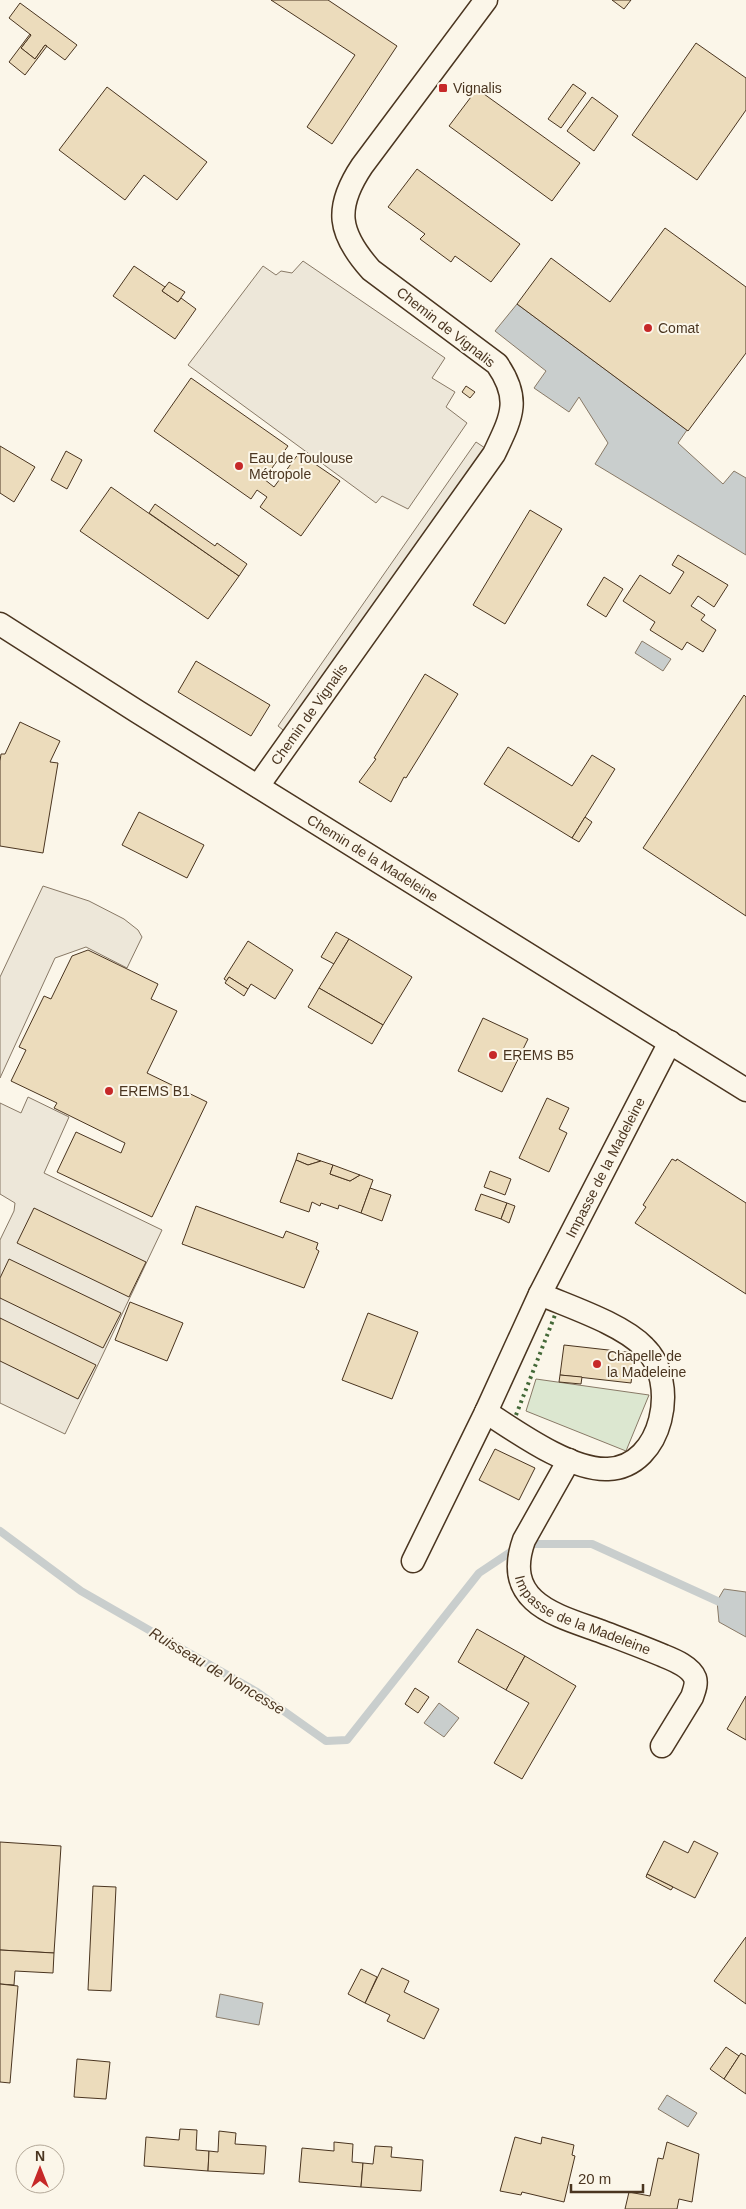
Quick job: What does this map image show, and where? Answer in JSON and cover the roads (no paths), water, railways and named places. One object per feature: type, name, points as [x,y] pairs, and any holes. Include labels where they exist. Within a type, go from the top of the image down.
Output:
[{"type":"street","name":"Chemin de Vignalis","points":[[258,786],[494,454],[509,422],[512,401],[508,380],[497,364],[371,270],[354,251],[344,229],[343,212],[348,191],[362,166],[486,0]]},
{"type":"street","name":"Chemin de la Madeleine","points":[[0,624],[138,712],[746,1090]]},
{"type":"street","name":"Impasse de la Madeleine","points":[[413,1562],[486,1412],[540,1294],[670,1042]]},
{"type":"street","points":[[486,1412],[529,1440],[569,1460],[595,1468],[608,1469],[633,1463],[651,1442],[657,1427],[663,1394],[662,1382],[653,1357],[632,1336],[540,1294]]},
{"type":"street","name":"Impasse de la Madeleine","points":[[569,1460],[524,1540],[519,1553],[521,1578],[528,1594],[538,1605],[551,1614],[629,1641],[674,1660],[690,1671],[695,1678],[695,1688],[692,1697],[662,1746]]},
{"type":"waterway","name":"Ruisseau de Noncesse","points":[[0,1531],[81,1591],[257,1692],[326,1741],[347,1740],[479,1573],[515,1549]]},
{"type":"waterway","name":"Ruisseau de Noncesse","points":[[532,1544],[592,1544],[726,1605]]},
{"type":"place","name":"Vignalis","points":[[443,88]]},
{"type":"place","name":"Comat","points":[[648,328]]},
{"type":"place","name":"Eau de Toulouse Métropole","points":[[239,466]]},
{"type":"place","name":"EREMS B5","points":[[493,1055]]},
{"type":"place","name":"EREMS B1","points":[[109,1091]]},
{"type":"place","name":"Chapelle de la Madeleine","points":[[597,1364]]}]
